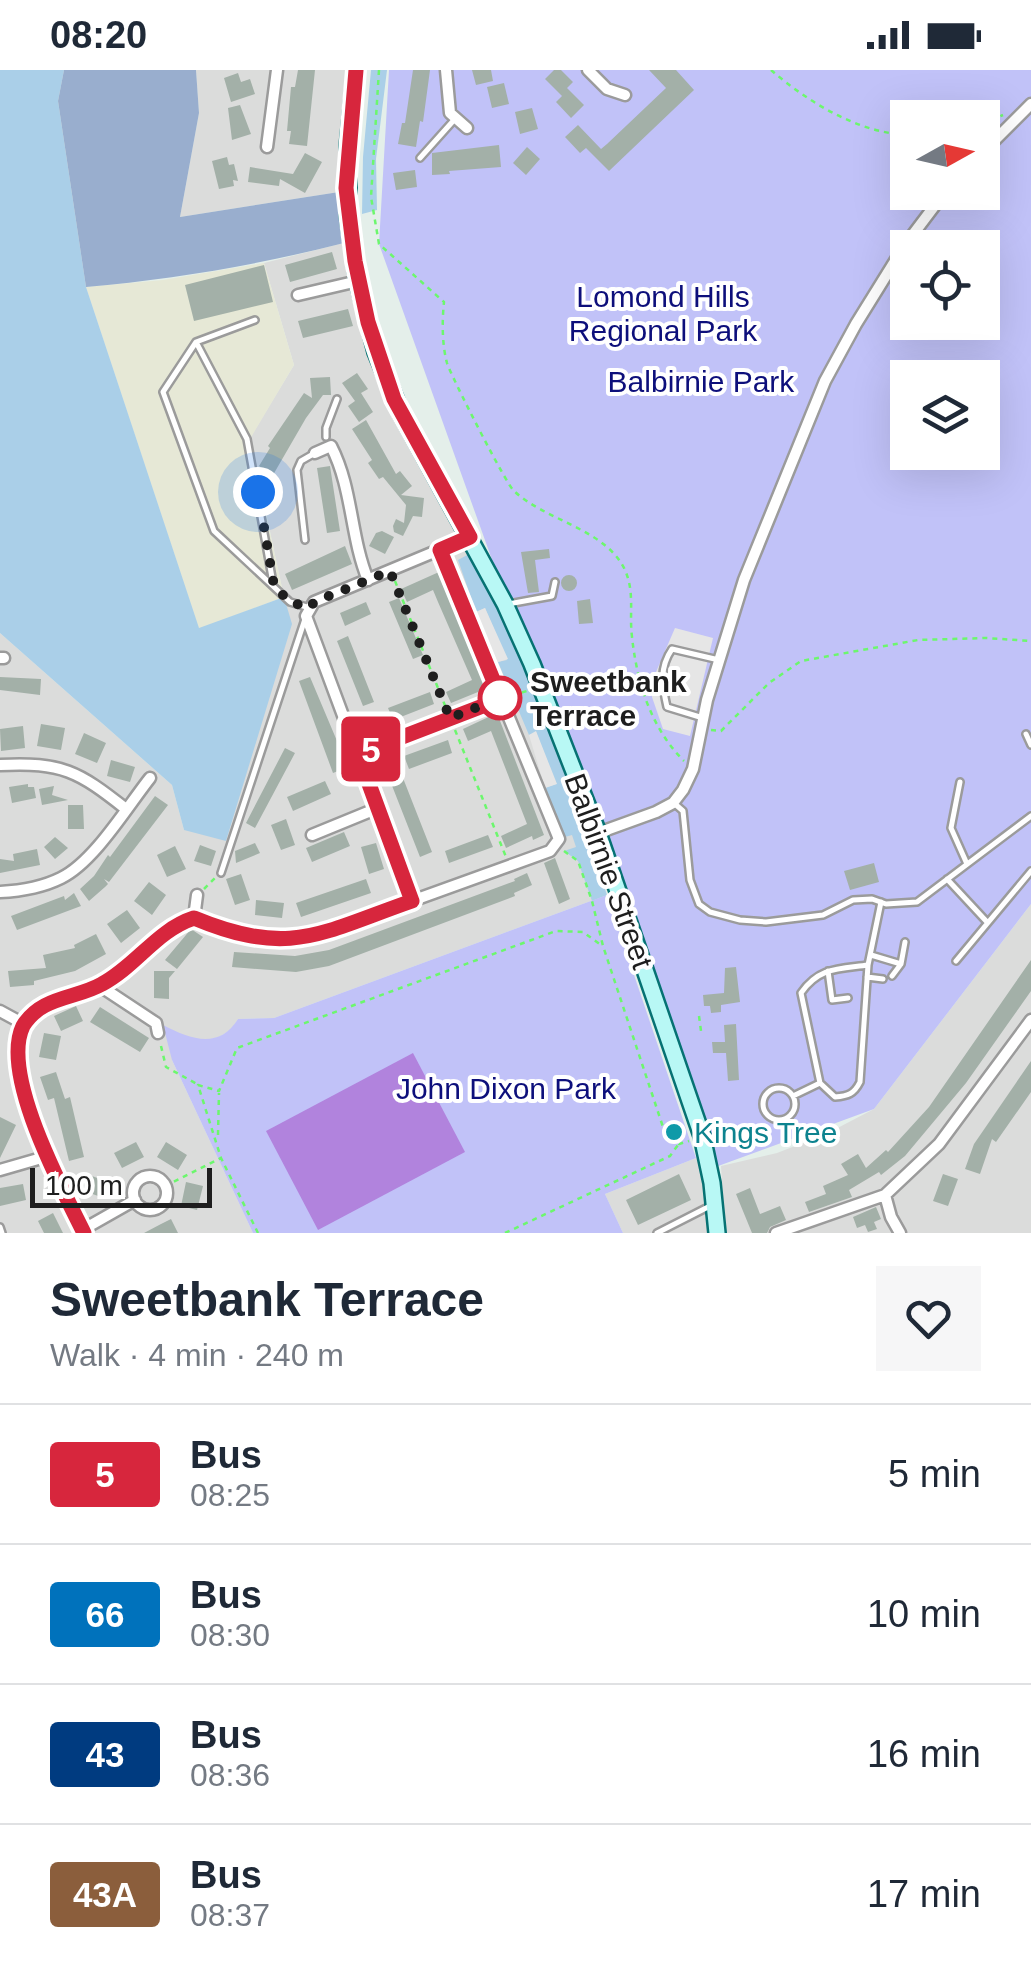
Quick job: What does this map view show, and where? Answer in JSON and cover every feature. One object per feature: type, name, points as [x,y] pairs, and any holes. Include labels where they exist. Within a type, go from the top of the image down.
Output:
[{"type":"main road","name":"Balbirnie Street","points":[[356,70],[346,188],[358,281],[386,380],[505,604],[598,833],[702,1136],[717,1233]]},
{"type":"street","points":[[267,147],[277,70]]},
{"type":"street","points":[[446,70],[450,114],[467,128]]},
{"type":"street","points":[[588,70],[606,89],[624,95]]},
{"type":"street","points":[[1000,135],[1031,104]]},
{"type":"street","points":[[598,833],[673,803],[683,790],[744,580],[826,382],[876,292],[933,210]]},
{"type":"street","points":[[298,295],[358,281]]},
{"type":"street","points":[[315,454],[328,442],[344,476],[358,553],[368,580]]},
{"type":"street","points":[[412,901],[308,612],[314,602],[470,537]]},
{"type":"street","points":[[135,1200],[83,1232],[45,1157],[18,1074],[17,1046],[24,1024],[54,998],[100,986],[137,960],[172,926],[194,918],[248,937],[295,940],[550,852],[557,842],[440,550]]},
{"type":"street","points":[[358,754],[501,699]]},
{"type":"street","points":[[0,764],[41,763],[88,778],[126,809]]},
{"type":"street","points":[[0,892],[63,877],[90,854],[150,778]]},
{"type":"street","points":[[312,834],[378,808]]},
{"type":"street","points":[[194,918],[197,895]]},
{"type":"street","points":[[100,986],[156,1023],[158,1033]]},
{"type":"street","points":[[0,1011],[24,1024]]},
{"type":"street","points":[[776,1233],[885,1195],[939,1144],[1031,1020]]},
{"type":"street","points":[[0,1170],[45,1157]]},
{"type":"street","points":[[152,1176],[165,1186],[167,1196],[159,1208],[146,1210],[135,1200],[134,1190],[140,1180],[152,1176]]},
{"type":"street","points":[[885,1195],[900,1233]]},
{"type":"lane","points":[[420,158],[456,118]]},
{"type":"lane","points":[[221,873],[308,612],[290,602],[214,531],[163,392],[196,342],[255,320]]},
{"type":"lane","points":[[196,342],[247,439],[274,586]]},
{"type":"lane","points":[[328,442],[326,428],[337,399]]},
{"type":"lane","points":[[304,540],[297,470],[301,462],[315,454]]},
{"type":"lane","points":[[505,604],[552,596],[555,582]]},
{"type":"lane","points":[[702,724],[667,707],[662,686],[664,662],[672,650],[720,660]]},
{"type":"lane","points":[[1026,734],[1031,745]]},
{"type":"lane","points":[[960,782],[952,828],[967,864]]},
{"type":"lane","points":[[673,803],[683,811],[690,880],[699,904],[710,912],[766,922],[824,914],[854,900],[917,902],[1031,816]]},
{"type":"lane","points":[[956,961],[1031,871]]},
{"type":"lane","points":[[947,879],[987,922]]},
{"type":"lane","points":[[868,965],[828,971],[811,978],[801,993],[820,1083],[835,1096],[848,1096],[860,1082],[868,965],[881,902]]},
{"type":"lane","points":[[892,976],[902,964],[904,942]]},
{"type":"lane","points":[[870,955],[902,964]]},
{"type":"lane","points":[[828,971],[832,1000],[848,998]]},
{"type":"lane","points":[[868,977],[883,979]]},
{"type":"lane","points":[[793,1096],[820,1083]]},
{"type":"lane","points":[[786,1089],[793,1096],[795,1107],[785,1119],[774,1120],[763,1109],[770,1090],[786,1089]]},
{"type":"lane","points":[[657,1233],[715,1204]]},
{"type":"path","points":[[380,70],[371,197],[380,244],[444,302],[447,364],[512,490],[613,552],[624,568],[633,595],[631,634],[641,690],[665,741],[692,769]]},
{"type":"path","points":[[771,70],[824,108],[861,126],[890,132]]},
{"type":"path","points":[[390,571],[510,865]]},
{"type":"path","points":[[702,724],[721,731],[769,683],[801,661],[918,640],[1031,641]]},
{"type":"path","points":[[501,699],[526,689],[529,694],[542,689]]},
{"type":"path","points":[[557,842],[578,860],[600,925],[602,946],[665,1133],[679,1144]]},
{"type":"path","points":[[197,895],[221,873]]},
{"type":"path","points":[[218,1140],[219,1091],[236,1048],[556,931],[583,932],[602,946]]},
{"type":"path","points":[[699,1016],[700,1031]]},
{"type":"path","points":[[158,1033],[166,1067],[198,1085],[219,1091]]},
{"type":"path","points":[[198,1085],[222,1158],[258,1233]]},
{"type":"path","points":[[505,1233],[670,1156],[679,1144],[702,1136]]},
{"type":"path","points":[[165,1186],[222,1158]]},
{"type":"shaded area","points":[[0,70],[64,70],[58,101],[86,287],[199,628],[284,597],[292,624],[226,841],[184,830],[172,785],[0,633]]},
{"type":"shaded area","points":[[64,70],[196,70],[199,113],[180,217],[339,192],[344,243],[216,270],[86,287],[58,101]]},
{"type":"shaded area","points":[[196,70],[347,70],[339,192],[180,217],[199,113]]},
{"type":"shaded area","points":[[371,70],[387,70],[376,159],[377,210],[362,214],[363,157]]},
{"type":"shaded area","points":[[344,243],[365,339],[525,665],[607,895],[274,1018],[238,1019],[232,1029],[219,1037],[203,1041],[189,1038],[172,1060],[253,1233],[0,1233],[0,633],[172,785],[184,830],[284,597],[250,438],[294,365],[264,263]]},
{"type":"shaded area","points":[[264,263],[294,365],[250,439],[284,597],[199,629],[86,287],[163,280]]},
{"type":"shaded area","points":[[471,553],[535,690],[607,895],[592,901],[578,861],[564,851],[576,847],[572,835],[565,837],[545,788],[556,784],[536,732],[529,735],[498,662],[507,660],[485,608],[476,612],[458,560]]},
{"type":"shaded area","points":[[485,608],[508,659],[498,662],[476,612]]},
{"type":"shaded area","points":[[675,628],[713,638],[690,736],[663,729],[652,697],[656,672]]},
{"type":"shaded area","points":[[536,731],[557,784],[545,788],[529,735]]},
{"type":"shaded area","points":[[1031,904],[1031,1233],[725,1233],[721,1166],[777,1153],[874,1109]]},
{"type":"shaded area","points":[[413,1053],[465,1152],[318,1230],[266,1131]]},
{"type":"shaded area","points":[[696,1158],[710,1169],[717,1233],[623,1233],[605,1194]]},
{"type":"green space","name":"Lomond Hills Regional Park","points":[[389,70],[1031,70],[1031,904],[874,1109],[710,1169],[379,244]]},
{"type":"green space","name":"John Dixon Park","points":[[607,895],[696,1158],[605,1194],[623,1233],[253,1233],[172,1060],[163,1025],[194,1037],[213,1038],[230,1029],[238,1019],[274,1018]]},
{"type":"building","points":[[298,70],[315,70],[307,146],[289,144],[291,131],[287,131],[291,87],[295,87]]},
{"type":"building","points":[[413,70],[430,70],[416,147],[398,144]]},
{"type":"building","points":[[472,70],[491,70],[493,81],[476,85]]},
{"type":"building","points":[[554,70],[561,70],[573,82],[567,88],[584,105],[571,118],[556,102],[562,96],[545,79]]},
{"type":"building","points":[[649,70],[676,70],[694,90],[609,171],[586,148],[580,153],[565,137],[578,125],[601,149],[666,88]]},
{"type":"building","points":[[238,73],[241,82],[250,79],[255,94],[231,102],[224,78]]},
{"type":"building","points":[[504,83],[509,104],[492,108],[487,87]]},
{"type":"building","points":[[240,105],[251,134],[232,140],[228,108]]},
{"type":"building","points":[[532,108],[538,129],[520,134],[515,112]]},
{"type":"building","points":[[499,145],[501,167],[432,175],[432,153]]},
{"type":"building","points":[[527,147],[540,159],[526,175],[513,163]]},
{"type":"building","points":[[305,153],[322,162],[305,193],[280,179],[279,186],[248,182],[250,167],[293,174]]},
{"type":"building","points":[[227,157],[229,165],[234,164],[238,181],[233,180],[234,186],[219,189],[212,161]]},
{"type":"building","points":[[415,170],[417,187],[396,190],[393,173]]},
{"type":"building","points":[[332,252],[337,269],[290,282],[285,265]]},
{"type":"building","points":[[264,265],[273,302],[194,321],[185,285]]},
{"type":"building","points":[[348,309],[353,326],[303,338],[298,321]]},
{"type":"building","points":[[357,373],[368,389],[361,393],[373,412],[359,422],[348,406],[355,401],[342,383]]},
{"type":"building","points":[[330,377],[331,395],[323,395],[306,418],[273,475],[259,466],[304,393],[312,398],[310,378]]},
{"type":"building","points":[[366,420],[396,474],[400,471],[412,486],[401,495],[424,498],[422,517],[413,516],[403,536],[394,532],[393,526],[396,519],[404,523],[406,505],[383,477],[379,479],[352,429]]},
{"type":"building","points":[[330,466],[340,531],[327,533],[317,468]]},
{"type":"building","points":[[382,531],[394,537],[385,554],[369,546],[376,533]]},
{"type":"building","points":[[345,546],[352,564],[292,590],[285,574]]},
{"type":"building","points":[[549,549],[550,558],[535,560],[539,592],[528,593],[521,552]]},
{"type":"building","points":[[439,572],[489,691],[451,703],[446,692],[472,680],[433,590],[407,602],[401,589]]},
{"type":"building","points":[[569,575],[577,583],[569,591],[561,583]]},
{"type":"building","points":[[399,598],[423,655],[413,659],[389,602]]},
{"type":"building","points":[[590,599],[593,623],[579,624],[577,601]]},
{"type":"building","points":[[366,602],[371,614],[345,626],[340,613]]},
{"type":"building","points":[[348,636],[374,702],[363,706],[337,641]]},
{"type":"building","points":[[0,677],[41,679],[40,695],[0,690]]},
{"type":"building","points":[[310,677],[348,767],[333,773],[299,681]]},
{"type":"building","points":[[430,692],[434,704],[393,720],[388,708]]},
{"type":"building","points":[[497,713],[544,835],[506,848],[501,836],[527,824],[491,731],[468,741],[463,729]]},
{"type":"building","points":[[41,724],[65,728],[61,750],[37,746]]},
{"type":"building","points":[[23,726],[25,748],[1,751],[0,729]]},
{"type":"building","points":[[84,733],[106,743],[97,763],[75,754]]},
{"type":"building","points":[[448,740],[452,753],[409,769],[404,756]]},
{"type":"building","points":[[285,748],[295,753],[255,828],[246,823]]},
{"type":"building","points":[[111,760],[135,767],[130,782],[107,776]]},
{"type":"building","points":[[401,773],[432,852],[420,857],[389,778]]},
{"type":"building","points":[[325,781],[331,794],[293,811],[287,797]]},
{"type":"building","points":[[54,786],[52,795],[68,800],[42,805],[39,789]]},
{"type":"building","points":[[9,787],[34,787],[36,798],[12,803]]},
{"type":"building","points":[[155,796],[168,805],[109,882],[104,879],[108,884],[89,901],[80,889],[110,857]]},
{"type":"building","points":[[68,805],[83,805],[84,829],[68,829]]},
{"type":"building","points":[[286,819],[295,845],[281,850],[271,825]]},
{"type":"building","points":[[344,832],[350,846],[312,862],[306,848]]},
{"type":"building","points":[[488,835],[493,847],[449,863],[445,851]]},
{"type":"building","points":[[55,837],[68,848],[55,859],[44,847]]},
{"type":"building","points":[[255,843],[260,853],[236,863],[235,851]]},
{"type":"building","points":[[376,843],[384,869],[369,874],[361,847]]},
{"type":"building","points":[[200,845],[216,851],[211,866],[194,861]]},
{"type":"building","points":[[175,846],[186,869],[167,877],[157,855]]},
{"type":"building","points":[[37,849],[40,865],[0,873],[0,859],[14,861],[13,854]]},
{"type":"building","points":[[555,858],[570,899],[559,904],[544,863]]},
{"type":"building","points":[[874,863],[879,882],[850,890],[844,871]]},
{"type":"building","points":[[527,873],[532,885],[514,893],[515,896],[329,966],[296,972],[232,967],[234,952],[295,956],[329,950],[515,881]]},
{"type":"building","points":[[241,874],[250,900],[235,905],[226,879]]},
{"type":"building","points":[[366,879],[371,893],[301,917],[296,903]]},
{"type":"building","points":[[149,882],[166,895],[152,915],[134,901]]},
{"type":"building","points":[[74,893],[81,906],[17,930],[11,916],[64,896],[65,900]]},
{"type":"building","points":[[256,900],[284,903],[282,918],[255,915]]},
{"type":"building","points":[[127,910],[140,928],[121,943],[107,924]]},
{"type":"building","points":[[191,929],[203,937],[177,969],[165,960]]},
{"type":"building","points":[[96,934],[106,954],[75,971],[34,981],[34,985],[10,987],[8,971],[46,968],[43,955],[75,948],[74,945]]},
{"type":"building","points":[[1031,960],[1031,991],[966,1083],[905,1156],[881,1175],[879,1172],[849,1190],[852,1197],[809,1212],[805,1202],[826,1194],[823,1186],[848,1175],[841,1164],[858,1154],[866,1168],[888,1152],[929,1107]]},
{"type":"building","points":[[736,967],[740,1002],[721,1005],[721,1012],[711,1013],[710,1006],[704,1006],[703,995],[724,993],[725,968]]},
{"type":"building","points":[[154,971],[175,971],[169,978],[169,999],[154,998]]},
{"type":"building","points":[[76,1006],[83,1021],[61,1031],[54,1016]]},
{"type":"building","points":[[100,1007],[149,1038],[140,1052],[90,1022]]},
{"type":"building","points":[[736,1024],[739,1080],[728,1081],[726,1053],[713,1053],[712,1042],[725,1042],[724,1025]]},
{"type":"building","points":[[44,1033],[61,1036],[56,1060],[39,1057]]},
{"type":"building","points":[[1031,1061],[1031,1092],[996,1142],[992,1139],[980,1174],[965,1169],[974,1144]]},
{"type":"building","points":[[56,1072],[65,1099],[70,1097],[84,1157],[69,1161],[54,1098],[48,1100],[40,1077]]},
{"type":"building","points":[[0,1117],[16,1125],[0,1158]]},
{"type":"building","points":[[136,1142],[144,1157],[122,1168],[114,1153]]},
{"type":"building","points":[[166,1142],[187,1155],[178,1170],[157,1157]]},
{"type":"building","points":[[87,1174],[110,1183],[104,1198],[81,1190]]},
{"type":"building","points":[[679,1174],[691,1200],[638,1225],[626,1200]]},
{"type":"building","points":[[943,1174],[958,1179],[948,1206],[933,1201]]},
{"type":"building","points":[[186,1182],[203,1186],[197,1210],[181,1206]]},
{"type":"building","points":[[23,1184],[26,1200],[0,1206],[0,1188]]},
{"type":"building","points":[[750,1188],[760,1214],[780,1206],[786,1220],[770,1227],[767,1233],[752,1233],[736,1194]]},
{"type":"building","points":[[876,1207],[881,1219],[874,1222],[877,1229],[868,1232],[865,1225],[857,1228],[853,1217]]},
{"type":"building","points":[[53,1213],[63,1233],[44,1233],[38,1221]]},
{"type":"building","points":[[171,1219],[178,1233],[144,1233],[161,1224]]},
{"type":"bus line","name":"5","points":[[84,1233],[45,1157],[18,1074],[17,1046],[24,1024],[54,998],[100,986],[137,960],[172,926],[194,918],[248,937],[295,940],[412,901],[358,754],[501,699],[440,550],[470,537],[394,399],[376,352],[358,281],[346,188],[356,70]]},
{"type":"place","name":"Sweetbank Terrace","points":[[500,698]]},
{"type":"place","name":"Kings Tree","points":[[674,1132]]},
{"type":"route","points":[[258,492],[274,586],[290,602],[310,608],[314,602],[390,571],[450,718],[500,698]]},
{"type":"park label","name":"Balbirnie Park","points":[[701,381]]}]
